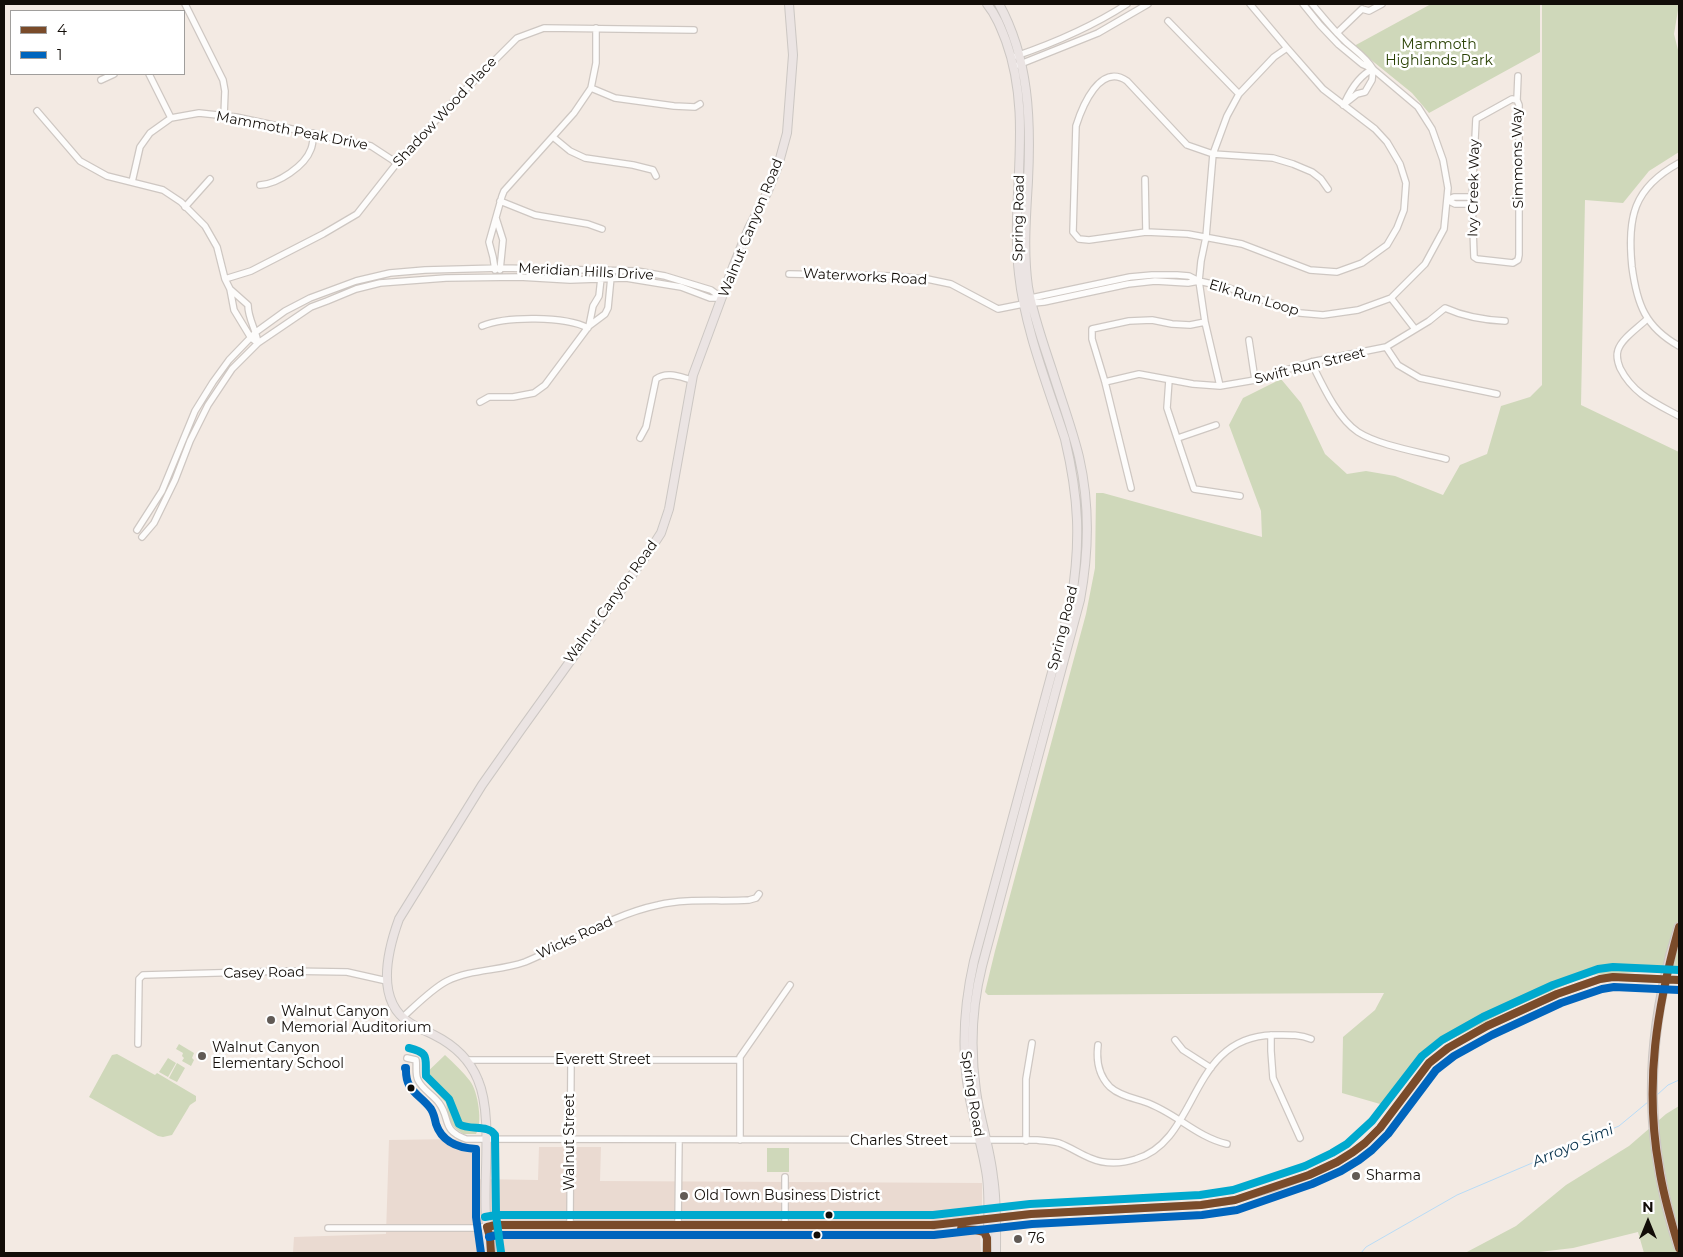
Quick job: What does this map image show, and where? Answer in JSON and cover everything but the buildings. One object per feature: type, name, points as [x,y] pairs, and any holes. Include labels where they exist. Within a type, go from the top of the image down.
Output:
[{"type":"highway","points":[[1679,927],[1662,989],[1656,1022],[1652,1072],[1652,1105],[1656,1156],[1669,1217],[1679,1248]]},
{"type":"main road","name":"Walnut Canyon Road","points":[[403,1017],[396,1010],[389,997],[387,981],[390,954],[399,919],[474,798],[514,738],[650,550],[660,533],[669,509],[692,380],[733,267],[749,228],[772,182],[787,133],[793,55],[789,4]]},
{"type":"main road","name":"Spring Road","points":[[987,4],[1017,61]]},
{"type":"main road","name":"Spring Road","points":[[987,1253],[993,1176],[983,1141],[973,1064],[973,1030],[977,987],[1080,600],[1087,552],[1086,505],[1079,456],[1029,302],[1025,244],[1029,114],[1012,30],[999,4]]},
{"type":"main road","points":[[403,1017],[410,1023],[448,1043],[467,1060],[482,1090],[486,1139],[486,1216],[490,1237],[490,1253]]},
{"type":"main road","name":"Spring Road","points":[[991,1219],[996,1253]]},
{"type":"main road","points":[[934,1225],[951,1229],[981,1230],[986,1233],[987,1242]]},
{"type":"main road","points":[[484,1253],[484,1237],[487,1227]]},
{"type":"street","points":[[185,4],[223,80],[225,91],[224,116]]},
{"type":"street","points":[[1017,61],[1127,4]]},
{"type":"street","points":[[1017,61],[1098,33],[1148,4]]},
{"type":"street","points":[[1250,4],[1324,89],[1375,129],[1400,164],[1406,183],[1404,210],[1398,228],[1386,245],[1362,263],[1337,272],[1310,270],[1242,244],[1188,234],[1146,232],[1089,240],[1078,239],[1073,232],[1076,126],[1081,111],[1091,94],[1101,81],[1114,76],[1120,76],[1127,81],[1187,145],[1213,154],[1273,158],[1293,164],[1312,172],[1321,179],[1328,189]]},
{"type":"street","name":"Elk Run Loop","points":[[1303,4],[1339,46],[1362,64],[1374,69]]},
{"type":"street","name":"Elk Run Loop","points":[[1029,302],[1141,282],[1188,283],[1199,281],[1229,288],[1300,313],[1323,316],[1358,310],[1391,298],[1425,264],[1444,229],[1448,188],[1443,160],[1432,129],[1418,108],[1337,33],[1312,4]]},
{"type":"street","points":[[1358,4],[1362,9],[1369,11],[1382,4]]},
{"type":"street","points":[[1337,33],[1362,9]]},
{"type":"street","points":[[1168,21],[1239,94]]},
{"type":"street","name":"Shadow Wood Place","points":[[225,279],[251,271],[323,234],[357,214],[397,163],[517,38],[544,28],[694,30]]},
{"type":"street","points":[[498,268],[489,242],[504,191],[574,113],[591,88],[596,63],[596,28]]},
{"type":"street","points":[[1220,386],[1205,322],[1199,281],[1206,237],[1213,154],[1227,116],[1239,94],[1274,57],[1287,48]]},
{"type":"street","points":[[1343,105],[1358,94],[1365,92],[1372,80],[1374,69]]},
{"type":"street","points":[[1343,105],[1363,74],[1374,69]]},
{"type":"street","points":[[101,80],[112,75]]},
{"type":"street","points":[[149,75],[170,118]]},
{"type":"street","points":[[1517,100],[1518,76]]},
{"type":"street","points":[[591,88],[615,98],[695,107],[700,104]]},
{"type":"street","name":"Simmons Way","points":[[1474,257],[1477,259],[1513,263],[1518,260],[1519,105],[1517,100],[1512,99],[1476,119]]},
{"type":"street","points":[[37,111],[80,161],[107,176],[163,190],[206,226],[217,247],[225,279],[230,289],[234,310],[251,338],[258,343]]},
{"type":"street","name":"Mammoth Peak Drive","points":[[132,182],[140,147],[150,133],[170,118],[199,114],[224,116],[371,146],[397,163]]},
{"type":"street","name":"Ivy Creek Way","points":[[1474,257],[1472,200],[1476,119]]},
{"type":"street","points":[[260,184],[266,184],[288,174],[302,164],[311,150],[314,133]]},
{"type":"street","points":[[553,137],[570,151],[585,158],[633,164],[653,170],[656,176]]},
{"type":"street","points":[[1679,163],[1657,178],[1644,192],[1631,220],[1630,245],[1640,308],[1658,332],[1679,346]]},
{"type":"street","points":[[185,207],[210,179]]},
{"type":"street","points":[[1145,179],[1146,232]]},
{"type":"street","points":[[1447,200],[1455,204],[1468,204],[1472,200]]},
{"type":"street","points":[[500,201],[535,215],[588,224],[602,229]]},
{"type":"street","points":[[496,218],[502,244],[496,278]]},
{"type":"street","points":[[490,237],[495,234],[501,236]]},
{"type":"street","name":"Meridian Hills Drive","points":[[137,530],[162,490],[188,426],[213,382],[229,360],[256,332],[285,311],[310,298],[356,281],[390,273],[498,268],[637,271],[665,276],[711,290],[722,298]]},
{"type":"street","points":[[480,402],[489,397],[513,397],[534,393],[545,386],[588,327],[606,312],[609,304],[610,278],[607,270]]},
{"type":"street","points":[[588,327],[593,306],[599,296],[601,278],[607,270]]},
{"type":"street","name":"Waterworks Road","points":[[789,274],[893,276],[927,279],[951,284],[998,309],[1029,302]]},
{"type":"street","name":"Meridian Hills Drive","points":[[142,537],[154,523],[208,405],[232,369],[258,343],[311,308],[356,289],[380,283],[413,280],[626,278],[663,283],[681,287],[710,298],[722,298]]},
{"type":"street","points":[[230,289],[248,305],[250,319],[256,332],[258,343]]},
{"type":"street","points":[[232,303],[242,298]]},
{"type":"street","points":[[1391,298],[1415,329]]},
{"type":"street","points":[[593,306],[595,312],[606,312]]},
{"type":"street","name":"Swift Run Street","points":[[1104,382],[1139,374],[1193,384],[1220,386],[1255,380],[1310,362],[1386,347],[1429,321],[1445,308],[1460,315],[1504,321]]},
{"type":"street","points":[[1647,319],[1622,343],[1618,350],[1618,365],[1636,391],[1679,416]]},
{"type":"street","points":[[482,326],[491,322],[508,320],[560,320],[579,323],[588,327]]},
{"type":"street","points":[[1131,488],[1092,339],[1092,329],[1129,321],[1152,320],[1190,325],[1205,322]]},
{"type":"street","points":[[1249,340],[1255,380]]},
{"type":"street","points":[[1386,347],[1398,365],[1420,378],[1497,394]]},
{"type":"street","points":[[1310,362],[1342,417],[1357,431],[1374,440],[1446,459]]},
{"type":"street","points":[[640,438],[646,427],[656,379],[661,376],[670,375],[692,380]]},
{"type":"street","points":[[1169,380],[1166,408],[1178,438],[1194,489],[1240,496]]},
{"type":"street","points":[[1178,438],[1216,425]]},
{"type":"street","points":[[188,426],[196,430]]},
{"type":"street","name":"Wicks Road","points":[[403,1017],[448,980],[524,962],[611,920],[664,903],[749,900],[756,898],[759,894]]},
{"type":"street","name":"Casey Road","points":[[138,1044],[139,979],[141,976],[149,974],[286,971],[347,972],[387,981]]},
{"type":"street","points":[[328,1228],[475,1228],[496,1225],[570,1224],[934,1225],[1031,1214],[1218,1203],[1244,1198],[1274,1188],[1338,1162],[1365,1143],[1381,1126],[1429,1063],[1448,1048],[1487,1026],[1557,994],[1600,979],[1679,980]]},
{"type":"street","points":[[740,1140],[741,1055],[790,985]]},
{"type":"street","points":[[1271,1035],[1274,1078],[1300,1138]]},
{"type":"street","name":"Charles Street","points":[[407,1058],[416,1060],[416,1078],[440,1103],[447,1126],[453,1132],[466,1139],[1054,1142],[1091,1159],[1111,1163],[1140,1158],[1156,1150],[1179,1121],[1220,1056],[1230,1047],[1253,1037],[1271,1035],[1300,1035],[1311,1039]]},
{"type":"street","points":[[1175,1040],[1183,1050],[1212,1068]]},
{"type":"street","points":[[1026,1141],[1026,1079],[1032,1043]]},
{"type":"street","points":[[1098,1045],[1098,1068],[1112,1089],[1152,1104],[1209,1139],[1227,1144]]},
{"type":"street","name":"Everett Street","points":[[467,1060],[740,1060]]},
{"type":"street","name":"Walnut Street","points":[[570,1224],[569,1140],[571,1060]]},
{"type":"street","points":[[678,1224],[679,1140]]},
{"type":"street","points":[[785,1177],[785,1225]]},
{"type":"shaded area","name":"Old Town Business District","points":[[456,1139],[467,1144],[478,1145],[477,1179],[538,1180],[539,1147],[601,1147],[600,1181],[982,1183],[982,1209],[979,1213],[981,1253],[293,1253],[294,1237],[386,1234],[389,1140]]},
{"type":"green space","name":"Mammoth Highlands Park","points":[[1431,4],[1540,4],[1540,52],[1429,113],[1412,93],[1354,46]]},
{"type":"green space","points":[[1542,4],[1679,4],[1674,34],[1679,54],[1679,152],[1649,171],[1623,203],[1585,200],[1581,405],[1679,452],[1679,973],[1659,971],[1588,975],[1508,1010],[1429,1051],[1387,1106],[1342,1093],[1343,1037],[1375,1010],[1384,993],[988,995],[985,992],[995,951],[1086,614],[1095,568],[1096,493],[1103,493],[1262,537],[1261,511],[1229,425],[1243,398],[1281,379],[1301,403],[1325,454],[1347,474],[1366,471],[1395,476],[1443,495],[1460,465],[1487,454],[1501,406],[1530,397],[1542,385]]},
{"type":"green space","points":[[179,1044],[194,1053],[192,1058],[194,1060],[191,1066],[182,1061],[184,1058],[182,1056],[183,1053],[176,1049]]},
{"type":"green space","points":[[117,1054],[155,1075],[157,1073],[196,1096],[196,1101],[190,1105],[172,1135],[158,1136],[89,1097],[112,1055]]},
{"type":"green space","points":[[445,1055],[473,1086],[479,1115],[476,1134],[463,1134],[455,1128],[449,1121],[446,1103],[422,1077]]},
{"type":"green space","points":[[168,1058],[176,1063],[168,1077],[159,1072]]},
{"type":"green space","points":[[177,1063],[185,1068],[177,1082],[169,1078]]},
{"type":"green space","points":[[1679,1106],[1679,1253],[1644,1253],[1638,1232],[1573,1248],[1531,1253],[1465,1253],[1516,1226],[1566,1185],[1629,1146],[1666,1114]]},
{"type":"green space","points":[[767,1148],[789,1148],[789,1172],[767,1172]]},
{"type":"waterway","name":"Arroyo Simi","points":[[1657,1095],[1668,1085],[1679,1080]]},
{"type":"waterway","name":"Arroyo Simi","points":[[1361,1253],[1366,1247],[1457,1195],[1619,1126],[1648,1102]]},
{"type":"transit line","name":"4","points":[[1679,927],[1664,987],[1655,1046],[1653,1076],[1655,1136],[1661,1177],[1679,1248]]},
{"type":"transit line","points":[[485,1217],[496,1215],[933,1215],[1030,1204],[1200,1195],[1233,1190],[1305,1166],[1347,1144],[1372,1121],[1422,1056],[1442,1040],[1483,1017],[1553,985],[1598,969],[1613,967],[1679,970]]},
{"type":"transit line","name":"4","points":[[491,1253],[487,1227],[496,1225],[934,1225],[1031,1214],[1201,1205],[1235,1200],[1309,1175],[1353,1152],[1380,1128],[1429,1063],[1448,1048],[1487,1026],[1557,994],[1600,979],[1613,977],[1679,980]]},
{"type":"transit line","name":"1","points":[[489,1237],[497,1235],[934,1235],[1032,1224],[1202,1215],[1237,1210],[1312,1184],[1341,1171],[1359,1160],[1388,1134],[1436,1070],[1454,1056],[1492,1035],[1561,1003],[1602,989],[1614,987],[1679,990]]},
{"type":"transit line","points":[[409,1048],[420,1052],[425,1057],[426,1076],[449,1099],[459,1124],[488,1130],[495,1135],[496,1215],[501,1252]]},
{"type":"transit line","name":"1","points":[[405,1068],[410,1087],[431,1109],[442,1135],[452,1143],[476,1149],[476,1217],[481,1253]]},
{"type":"transit line","name":"4","points":[[961,1229],[984,1232],[987,1238],[987,1253]]},
{"type":"place","name":"Walnut Canyon Memorial Auditorium","points":[[271,1020]]},
{"type":"place","name":"Walnut Canyon Elementary School","points":[[202,1056]]},
{"type":"place","name":"Sharma","points":[[1356,1176]]},
{"type":"place","name":"Old Town Business District","points":[[684,1196]]},
{"type":"place","name":"76","points":[[1018,1239]]}]
